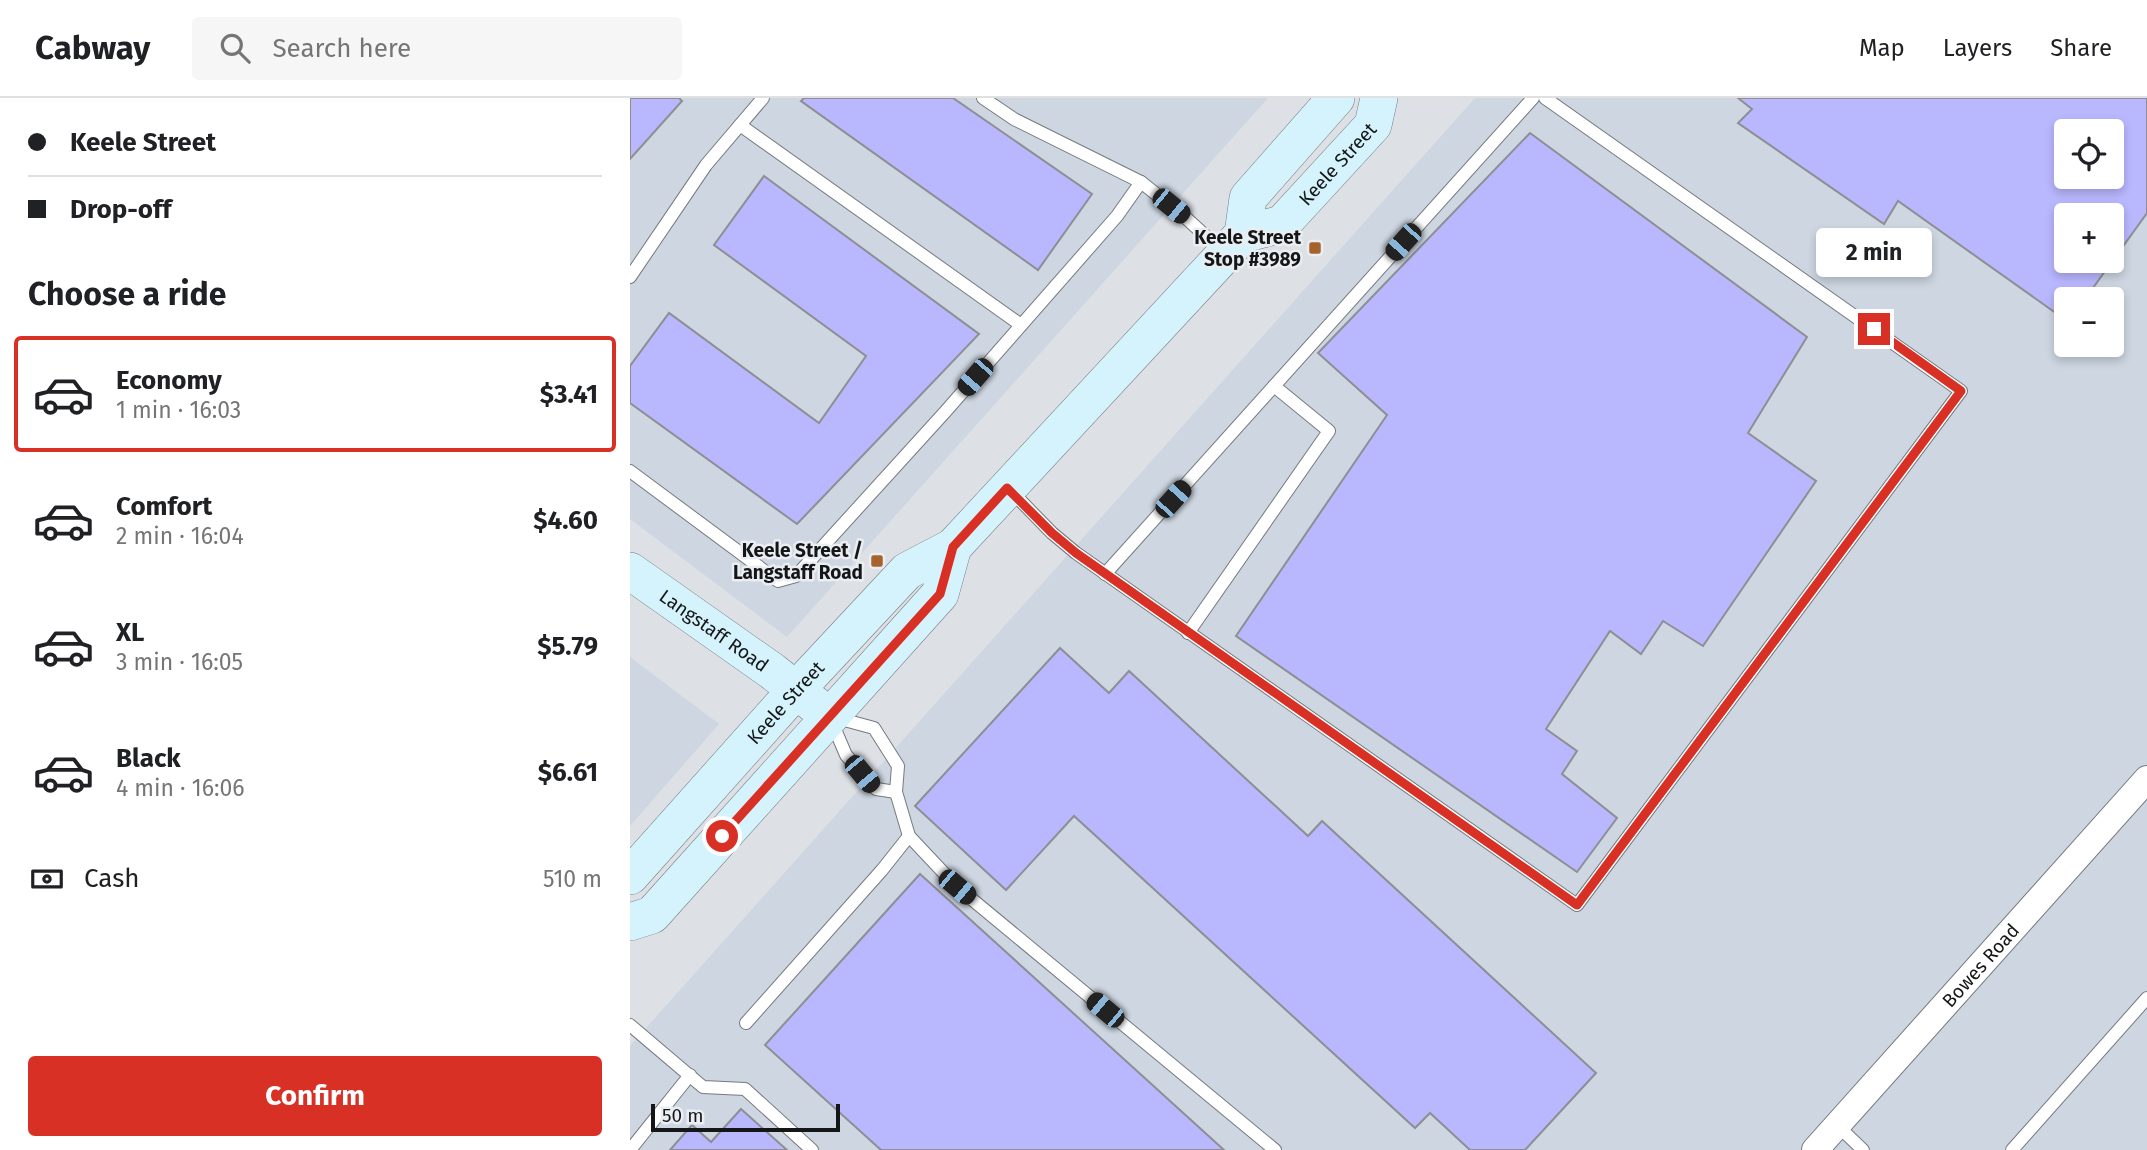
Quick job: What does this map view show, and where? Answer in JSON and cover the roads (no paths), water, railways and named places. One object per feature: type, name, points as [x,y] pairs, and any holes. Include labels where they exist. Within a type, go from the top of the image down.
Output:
[{"type":"main road","points":[[1234,244],[1248,198],[1336,98]]},
{"type":"main road","name":"Keele Street","points":[[630,876],[796,690],[907,571],[953,547],[1234,244],[1282,224],[1373,125],[1379,98]]},
{"type":"main road","name":"Keele Street","points":[[630,922],[652,915],[940,594],[953,547]]},
{"type":"main road","name":"Langstaff Road","points":[[630,571],[830,716]]},
{"type":"street","name":"Bowes Road","points":[[1815,1150],[2147,779]]},
{"type":"lane","points":[[630,276],[706,165],[763,98]]},
{"type":"lane","points":[[983,98],[1014,119],[1141,182],[1186,218],[1234,244]]},
{"type":"lane","points":[[1105,574],[1532,98]]},
{"type":"lane","points":[[1007,488],[1052,533],[1105,574],[1577,905],[1961,391],[1545,98]]},
{"type":"lane","points":[[740,125],[1021,325]]},
{"type":"lane","points":[[630,471],[778,581],[796,576],[1117,216],[1141,182]]},
{"type":"lane","points":[[1188,633],[1329,431],[1274,386]]},
{"type":"lane","points":[[830,716],[846,755],[876,789],[897,792]]},
{"type":"lane","points":[[830,716],[874,728],[898,766],[897,792],[909,835],[957,887],[1275,1150]]},
{"type":"lane","points":[[746,1023],[882,870],[909,835]]},
{"type":"lane","points":[[2012,1150],[2147,998]]},
{"type":"lane","points":[[630,1025],[703,1087],[746,1089],[812,1150]]},
{"type":"lane","points":[[630,1150],[690,1075]]},
{"type":"lane","points":[[1837,1125],[1863,1150]]},
{"type":"place","name":"Keele Street Stop #3989","points":[[1315,248]]},
{"type":"place","name":"Keele Street / Langstaff Road","points":[[877,561]]}]
